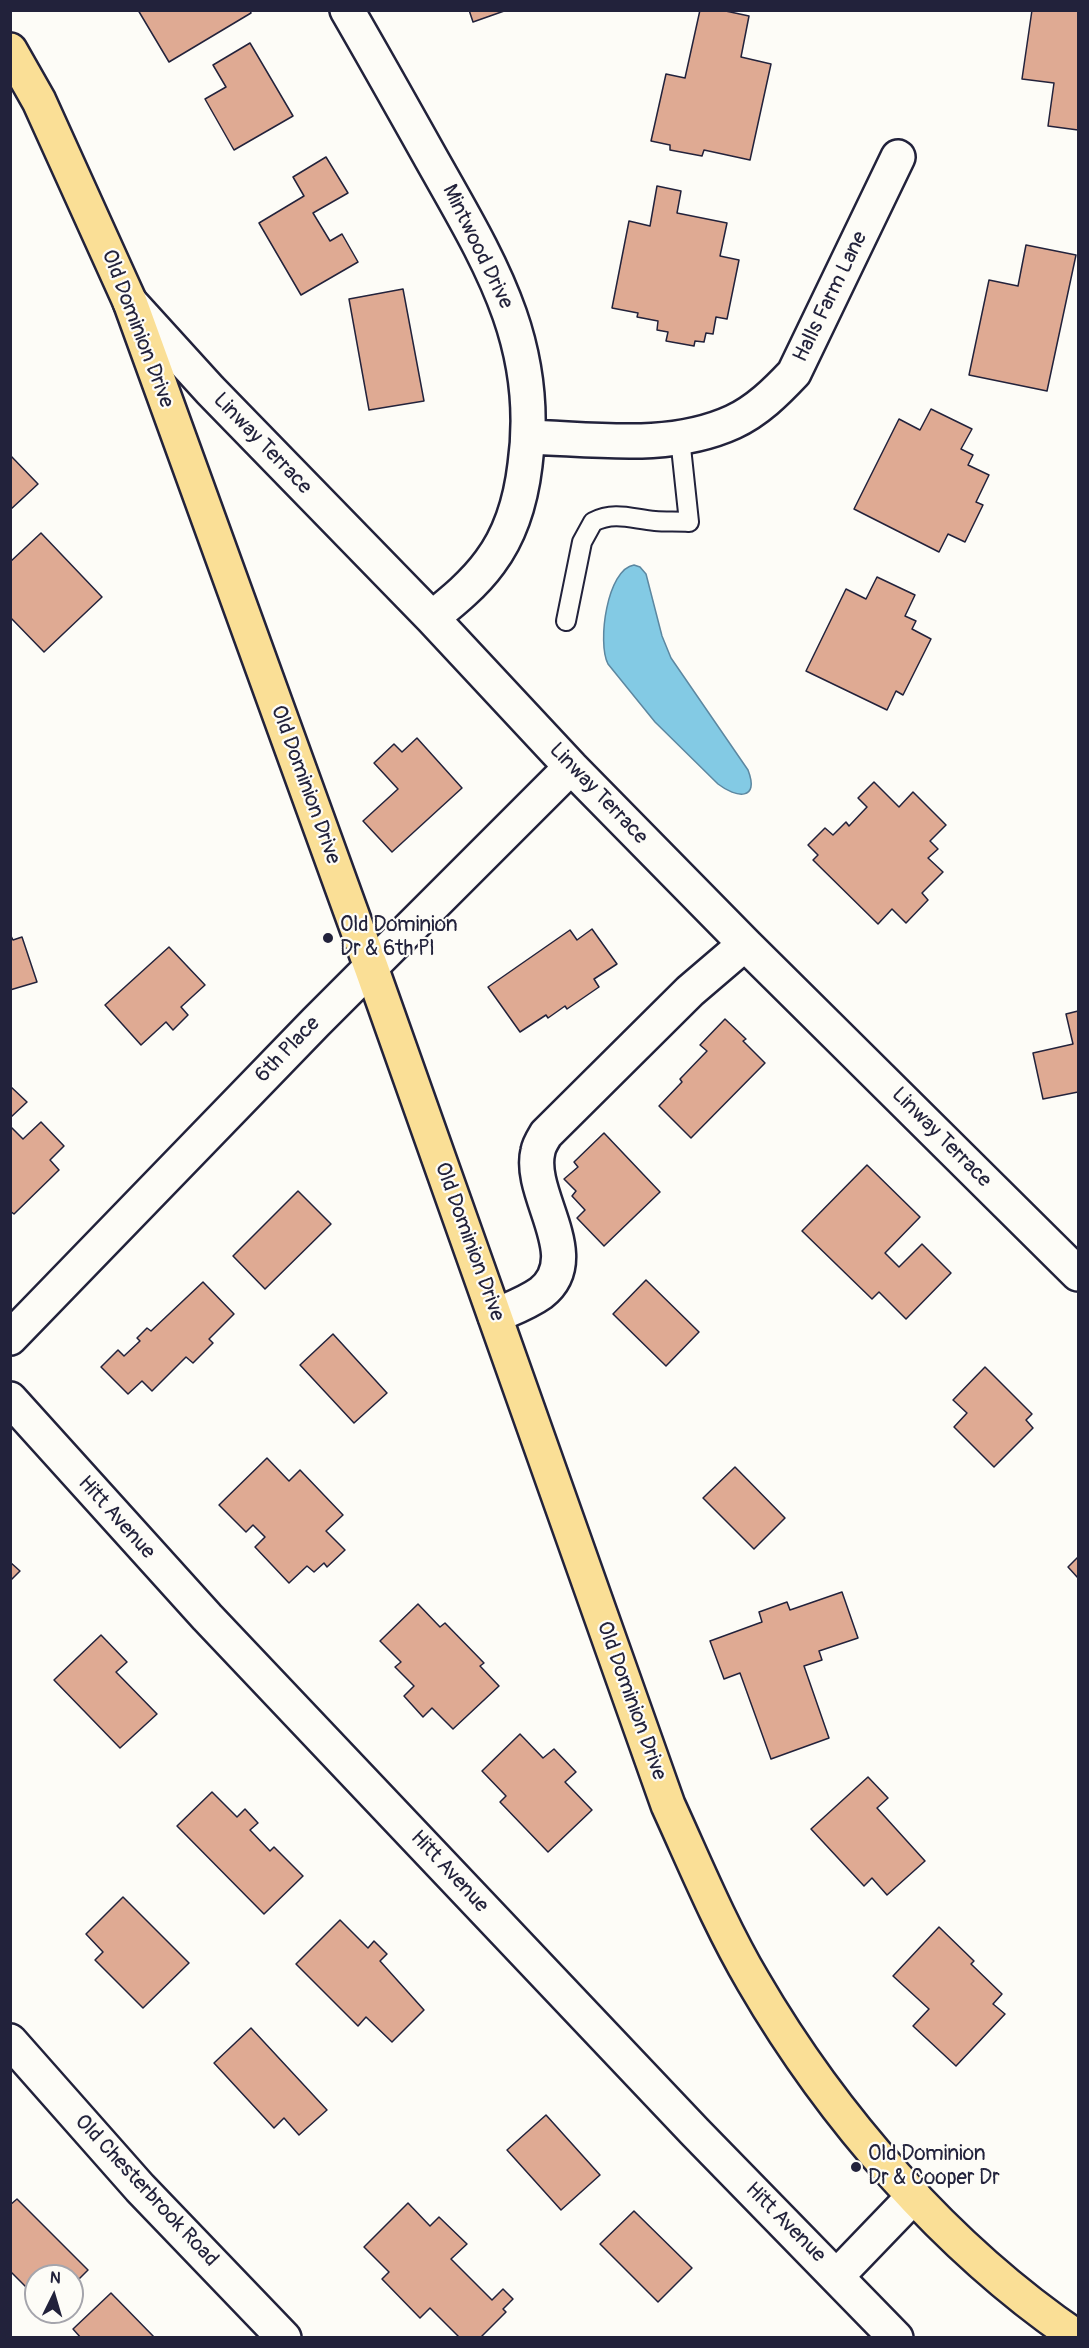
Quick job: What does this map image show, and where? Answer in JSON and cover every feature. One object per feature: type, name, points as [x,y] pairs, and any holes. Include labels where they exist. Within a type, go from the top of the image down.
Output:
[{"type":"main road","name":"Old Dominion Drive","points":[[10,50],[39,101],[130,302],[371,967],[664,1794],[707,1891],[752,1980],[801,2058],[859,2133],[914,2196],[978,2259],[1078,2337]]},
{"type":"street","name":"Mintwood Drive","points":[[347,10],[500,284],[526,370],[529,397],[528,437],[524,479],[517,506],[499,547],[469,588],[432,618]]},
{"type":"street","name":"Halls Farm Lane","points":[[528,437],[654,440],[680,438],[734,422],[776,392],[794,374],[898,157]]},
{"type":"street","name":"Linway Terrace","points":[[130,302],[210,390],[432,618],[571,767],[745,944],[1078,1274]]},
{"type":"street","name":"6th Place","points":[[10,1338],[371,967],[571,767]]},
{"type":"street","points":[[495,1316],[543,1291],[556,1273],[559,1251],[537,1169],[538,1151],[546,1134],[690,991],[745,944]]},
{"type":"street","name":"Hitt Avenue","points":[[10,1399],[207,1617],[695,2132],[896,2337]]},
{"type":"street","name":"Old Chesterbrook Road","points":[[10,2041],[140,2188],[284,2337]]},
{"type":"street","points":[[837,2276],[914,2196]]},
{"type":"lane","points":[[566,621],[582,542],[593,522],[610,515],[620,515],[654,521],[689,522],[680,438]]},
{"type":"water","points":[[634,565],[640,567],[646,574],[662,636],[671,658],[748,770],[751,780],[749,792],[739,794],[718,784],[655,722],[608,664],[604,640],[607,608],[617,579],[625,570]]},
{"type":"building","points":[[138,10],[250,10],[251,13],[169,62]]},
{"type":"building","points":[[469,10],[507,10],[473,22]]},
{"type":"building","points":[[700,10],[721,10],[749,16],[741,57],[771,64],[750,160],[704,150],[702,156],[670,150],[670,145],[651,141],[666,74],[685,78]]},
{"type":"building","points":[[1032,10],[1078,10],[1078,130],[1048,126],[1054,83],[1022,79]]},
{"type":"building","points":[[250,43],[293,116],[234,150],[205,99],[226,87],[213,65]]},
{"type":"building","points":[[326,157],[348,193],[313,213],[330,241],[342,234],[358,262],[301,295],[259,223],[304,196],[293,177]]},
{"type":"building","points":[[657,186],[681,191],[677,213],[727,223],[720,256],[739,260],[727,319],[716,317],[713,334],[706,333],[704,342],[695,341],[694,346],[666,341],[668,332],[657,330],[658,321],[637,317],[638,313],[612,308],[629,221],[650,226]]},
{"type":"building","points":[[1026,245],[1076,255],[1047,391],[969,375],[989,280],[1018,286]]},
{"type":"building","points":[[403,289],[424,401],[369,410],[349,299]]},
{"type":"building","points":[[931,409],[972,429],[961,449],[973,455],[968,465],[989,475],[976,502],[983,505],[965,542],[948,534],[939,552],[854,509],[899,419],[920,430]]},
{"type":"building","points":[[10,455],[38,484],[10,510]]},
{"type":"building","points":[[41,533],[102,597],[44,652],[10,617],[10,562]]},
{"type":"building","points":[[877,577],[915,595],[905,616],[916,621],[912,629],[931,639],[903,695],[896,691],[887,710],[806,671],[846,589],[866,599]]},
{"type":"building","points":[[417,738],[462,788],[392,852],[363,821],[398,789],[374,763],[394,744],[402,752]]},
{"type":"building","points":[[874,782],[899,807],[913,792],[946,825],[930,841],[938,849],[928,858],[943,872],[922,893],[928,900],[906,923],[892,909],[878,924],[813,860],[818,855],[808,845],[825,828],[833,835],[846,822],[849,826],[867,807],[858,798]]},
{"type":"building","points":[[592,929],[617,964],[594,979],[599,987],[567,1009],[565,1006],[548,1018],[546,1015],[520,1032],[488,987],[570,930],[577,940]]},
{"type":"building","points":[[10,934],[13,940],[22,937],[37,982],[10,990]]},
{"type":"building","points":[[169,947],[205,985],[181,1007],[188,1015],[173,1030],[166,1022],[141,1045],[105,1005]]},
{"type":"building","points":[[1078,1011],[1078,1092],[1043,1099],[1033,1053],[1073,1044],[1066,1014]]},
{"type":"building","points":[[725,1019],[746,1039],[743,1041],[765,1063],[691,1138],[659,1106],[682,1082],[680,1079],[707,1051],[700,1045]]},
{"type":"building","points":[[10,1086],[27,1102],[10,1118]]},
{"type":"building","points":[[41,1122],[64,1146],[50,1160],[59,1170],[14,1214],[10,1211],[10,1126],[23,1139]]},
{"type":"building","points":[[604,1133],[660,1192],[604,1246],[577,1218],[585,1210],[572,1196],[576,1191],[564,1179],[578,1167],[574,1162]]},
{"type":"building","points":[[867,1165],[920,1217],[885,1253],[899,1267],[922,1244],[951,1273],[906,1319],[879,1292],[872,1299],[802,1231]]},
{"type":"building","points":[[298,1191],[331,1224],[265,1289],[233,1256]]},
{"type":"building","points":[[646,1280],[699,1332],[666,1366],[613,1314]]},
{"type":"building","points":[[203,1282],[234,1314],[209,1339],[213,1343],[193,1363],[186,1357],[152,1391],[142,1381],[128,1394],[101,1367],[118,1350],[124,1356],[140,1341],[137,1338],[147,1328],[151,1331]]},
{"type":"building","points":[[333,1334],[387,1393],[354,1423],[300,1365]]},
{"type":"building","points":[[985,1367],[1032,1414],[1026,1420],[1033,1428],[994,1467],[954,1427],[967,1413],[953,1400]]},
{"type":"building","points":[[267,1458],[289,1481],[300,1470],[343,1515],[326,1531],[345,1550],[327,1567],[324,1563],[314,1572],[307,1566],[289,1583],[255,1547],[265,1537],[253,1525],[246,1532],[219,1505]]},
{"type":"building","points":[[735,1467],[785,1518],[754,1549],[703,1498]]},
{"type":"building","points":[[1078,1557],[1078,1578],[1068,1567]]},
{"type":"building","points":[[10,1562],[20,1571],[10,1581]]},
{"type":"building","points":[[842,1592],[858,1638],[819,1651],[822,1660],[804,1666],[829,1738],[771,1759],[740,1673],[724,1679],[710,1641],[762,1622],[759,1612],[787,1602],[790,1610]]},
{"type":"building","points":[[418,1604],[440,1627],[445,1623],[484,1663],[480,1666],[499,1686],[453,1729],[432,1708],[423,1717],[404,1696],[414,1686],[395,1667],[401,1662],[380,1641]]},
{"type":"building","points":[[101,1635],[127,1662],[116,1672],[157,1714],[120,1748],[54,1680]]},
{"type":"building","points":[[520,1734],[543,1758],[554,1749],[576,1772],[565,1782],[592,1810],[548,1852],[500,1802],[506,1796],[482,1771]]},
{"type":"building","points":[[868,1777],[888,1798],[877,1808],[925,1861],[887,1895],[872,1878],[864,1886],[811,1829]]},
{"type":"building","points":[[212,1792],[237,1817],[245,1809],[258,1823],[250,1830],[270,1851],[274,1847],[303,1876],[264,1914],[177,1826]]},
{"type":"building","points":[[123,1897],[189,1963],[143,2008],[95,1960],[103,1952],[86,1934]]},
{"type":"building","points":[[340,1920],[368,1948],[374,1941],[387,1954],[380,1961],[424,2010],[392,2042],[366,2017],[358,2026],[296,1964]]},
{"type":"building","points":[[939,1927],[974,1961],[971,1964],[1002,1994],[993,2004],[1005,2014],[956,2066],[913,2026],[929,2009],[893,1976]]},
{"type":"building","points":[[251,2028],[327,2110],[299,2135],[284,2118],[274,2128],[214,2063]]},
{"type":"building","points":[[546,2115],[600,2175],[561,2210],[507,2150]]},
{"type":"building","points":[[17,2199],[82,2264],[24,2264],[24,2285],[10,2271],[10,2205]]},
{"type":"building","points":[[408,2203],[430,2226],[439,2217],[467,2244],[451,2259],[492,2300],[503,2289],[513,2299],[503,2309],[506,2312],[480,2338],[460,2338],[430,2308],[420,2318],[382,2279],[389,2272],[364,2247]]},
{"type":"building","points":[[634,2211],[692,2268],[658,2302],[600,2244]]},
{"type":"building","points":[[111,2293],[155,2338],[81,2338],[73,2329],[78,2324],[84,2324],[84,2319]]},
{"type":"place","name":"Old Dominion Dr & 6th Pl","points":[[328,938]]},
{"type":"place","name":"Old Dominion Dr & Cooper Dr","points":[[856,2167]]}]
